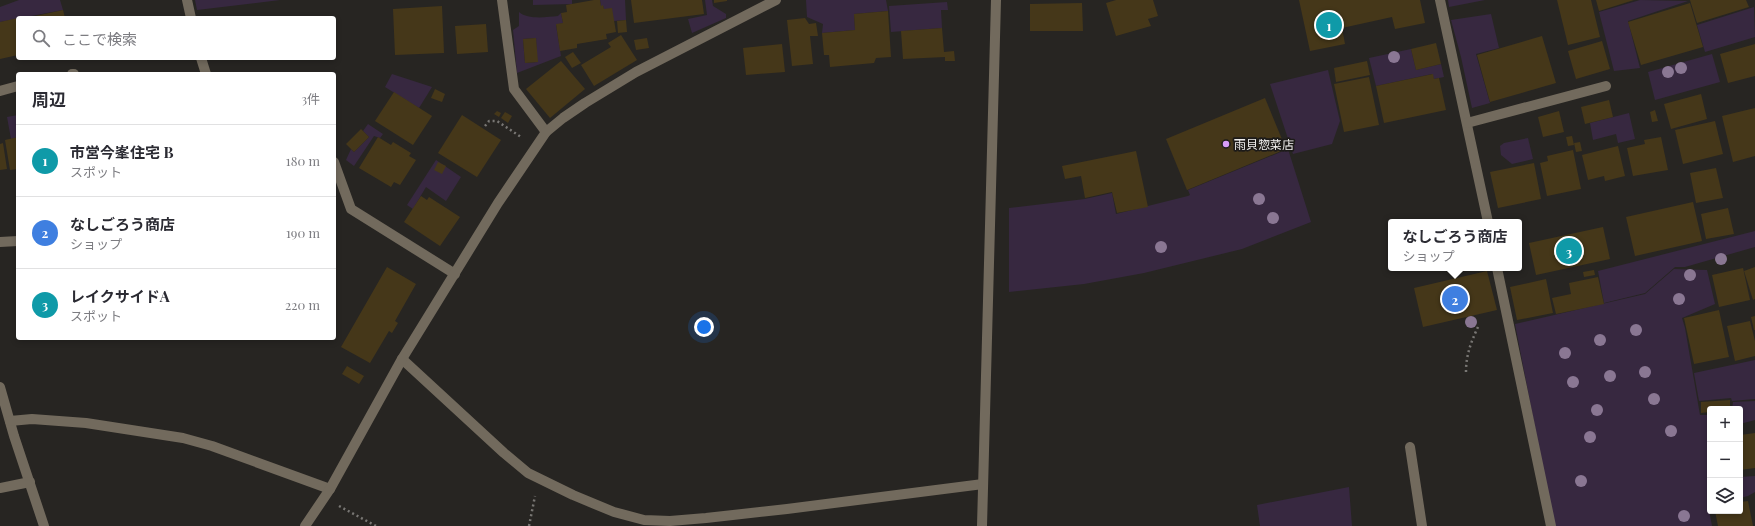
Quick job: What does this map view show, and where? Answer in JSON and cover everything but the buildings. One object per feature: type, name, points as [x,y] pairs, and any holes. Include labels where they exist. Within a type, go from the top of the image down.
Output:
[{"type":"street","points":[[187,0],[191,16]]},
{"type":"street","points":[[502,0],[514,89],[546,132]]},
{"type":"street","points":[[305,526],[330,489],[402,359],[498,203],[546,132],[585,102],[636,72],[776,0]]},
{"type":"street","points":[[982,526],[996,0]]},
{"type":"street","points":[[1440,0],[1487,219]]},
{"type":"street","points":[[202,60],[205,72]]},
{"type":"street","points":[[1467,123],[1606,86]]},
{"type":"street","points":[[0,91],[16,87]]},
{"type":"street","points":[[336,168],[351,209],[455,274]]},
{"type":"street","points":[[0,242],[16,241]]},
{"type":"street","points":[[1498,271],[1551,526]]},
{"type":"street","points":[[402,359],[504,453],[528,473],[573,495],[614,512],[644,520],[670,521],[787,509],[983,484]]},
{"type":"street","points":[[0,386],[44,526]]},
{"type":"street","points":[[10,421],[32,419],[86,423],[183,438],[212,446],[330,489]]},
{"type":"street","points":[[1410,447],[1422,526]]},
{"type":"street","points":[[0,488],[30,482]]},
{"type":"path","points":[[484,126],[489,121],[497,122],[536,147]]},
{"type":"path","points":[[1466,372],[1466,361],[1469,346],[1478,327]]},
{"type":"path","points":[[529,526],[538,478]]},
{"type":"path","points":[[324,498],[376,526]]},
{"type":"shaded area","points":[[19,0],[60,0],[63,10],[32,16],[16,16],[16,19],[0,22],[0,7]]},
{"type":"shaded area","points":[[195,0],[280,0],[197,10]]},
{"type":"shaded area","points":[[533,0],[572,0],[572,4],[533,5]]},
{"type":"shaded area","points":[[600,0],[625,0],[626,20],[614,21],[603,6],[601,6]]},
{"type":"shaded area","points":[[705,0],[712,0],[713,6],[726,14],[726,18],[692,33],[688,19],[707,15]]},
{"type":"shaded area","points":[[806,0],[886,0],[888,11],[854,14],[855,30],[822,33],[823,24],[807,17]]},
{"type":"shaded area","points":[[1448,0],[1485,0],[1449,7]]},
{"type":"shaded area","points":[[1640,0],[1688,1],[1628,21],[1640,68],[1614,71],[1599,12]]},
{"type":"shaded area","points":[[947,2],[948,10],[941,10],[942,28],[891,32],[889,6]]},
{"type":"shaded area","points":[[1754,7],[1755,37],[1705,52],[1697,25]]},
{"type":"shaded area","points":[[519,12],[523,15],[532,17],[558,16],[561,13],[563,23],[556,25],[561,56],[517,73],[513,30],[519,26]],"holes":[[[536,38],[537,62],[525,63],[523,39]]]},
{"type":"shaded area","points":[[1491,14],[1499,48],[1476,54],[1490,103],[1472,108],[1451,20]]},
{"type":"shaded area","points":[[1411,49],[1416,70],[1441,64],[1444,77],[1434,79],[1432,74],[1376,86],[1369,58]]},
{"type":"shaded area","points":[[1712,54],[1720,82],[1655,100],[1648,72]]},
{"type":"shaded area","points":[[1328,70],[1340,121],[1332,144],[1293,154],[1270,84]]},
{"type":"shaded area","points":[[392,74],[432,87],[419,108],[385,87]]},
{"type":"shaded area","points":[[1629,113],[1635,139],[1618,143],[1616,134],[1593,140],[1590,123]]},
{"type":"shaded area","points":[[16,115],[16,138],[11,139],[7,117]]},
{"type":"shaded area","points":[[368,124],[383,134],[380,138],[374,136],[354,166],[346,160],[351,149],[354,152],[369,137],[363,131]]},
{"type":"shaded area","points":[[1528,138],[1533,159],[1512,164],[1501,155],[1500,146],[1504,143]]},
{"type":"shaded area","points":[[1288,149],[1311,222],[1242,249],[1144,273],[1084,284],[1009,292],[1009,208],[1085,199],[1112,193],[1116,214],[1188,196],[1190,195],[1188,190]]},
{"type":"shaded area","points":[[436,160],[461,177],[446,201],[426,187],[413,209],[407,205]]},
{"type":"shaded area","points":[[1755,231],[1755,247],[1685,267],[1675,267],[1645,293],[1604,303],[1598,271]]},
{"type":"shaded area","points":[[1674,269],[1707,270],[1715,304],[1682,318],[1700,415],[1707,415],[1707,514],[1710,514],[1712,526],[1554,526],[1515,324],[1645,294]]},
{"type":"shaded area","points":[[1755,360],[1755,399],[1732,401],[1731,398],[1699,401],[1694,373]]},
{"type":"shaded area","points":[[1755,401],[1755,420],[1743,423],[1743,406],[1732,406],[1733,402]]},
{"type":"shaded area","points":[[1755,476],[1755,492],[1743,497],[1743,478]]},
{"type":"shaded area","points":[[1349,487],[1352,526],[1260,526],[1257,505]]},
{"type":"place","name":"市営今峯住宅 B","points":[[1329,25]]},
{"type":"place","name":"雨貝惣菜店","points":[[1226,144]]},
{"type":"place","name":"レイクサイドA","points":[[1569,251]]},
{"type":"place","name":"なしごろう商店","points":[[1455,299]]}]
